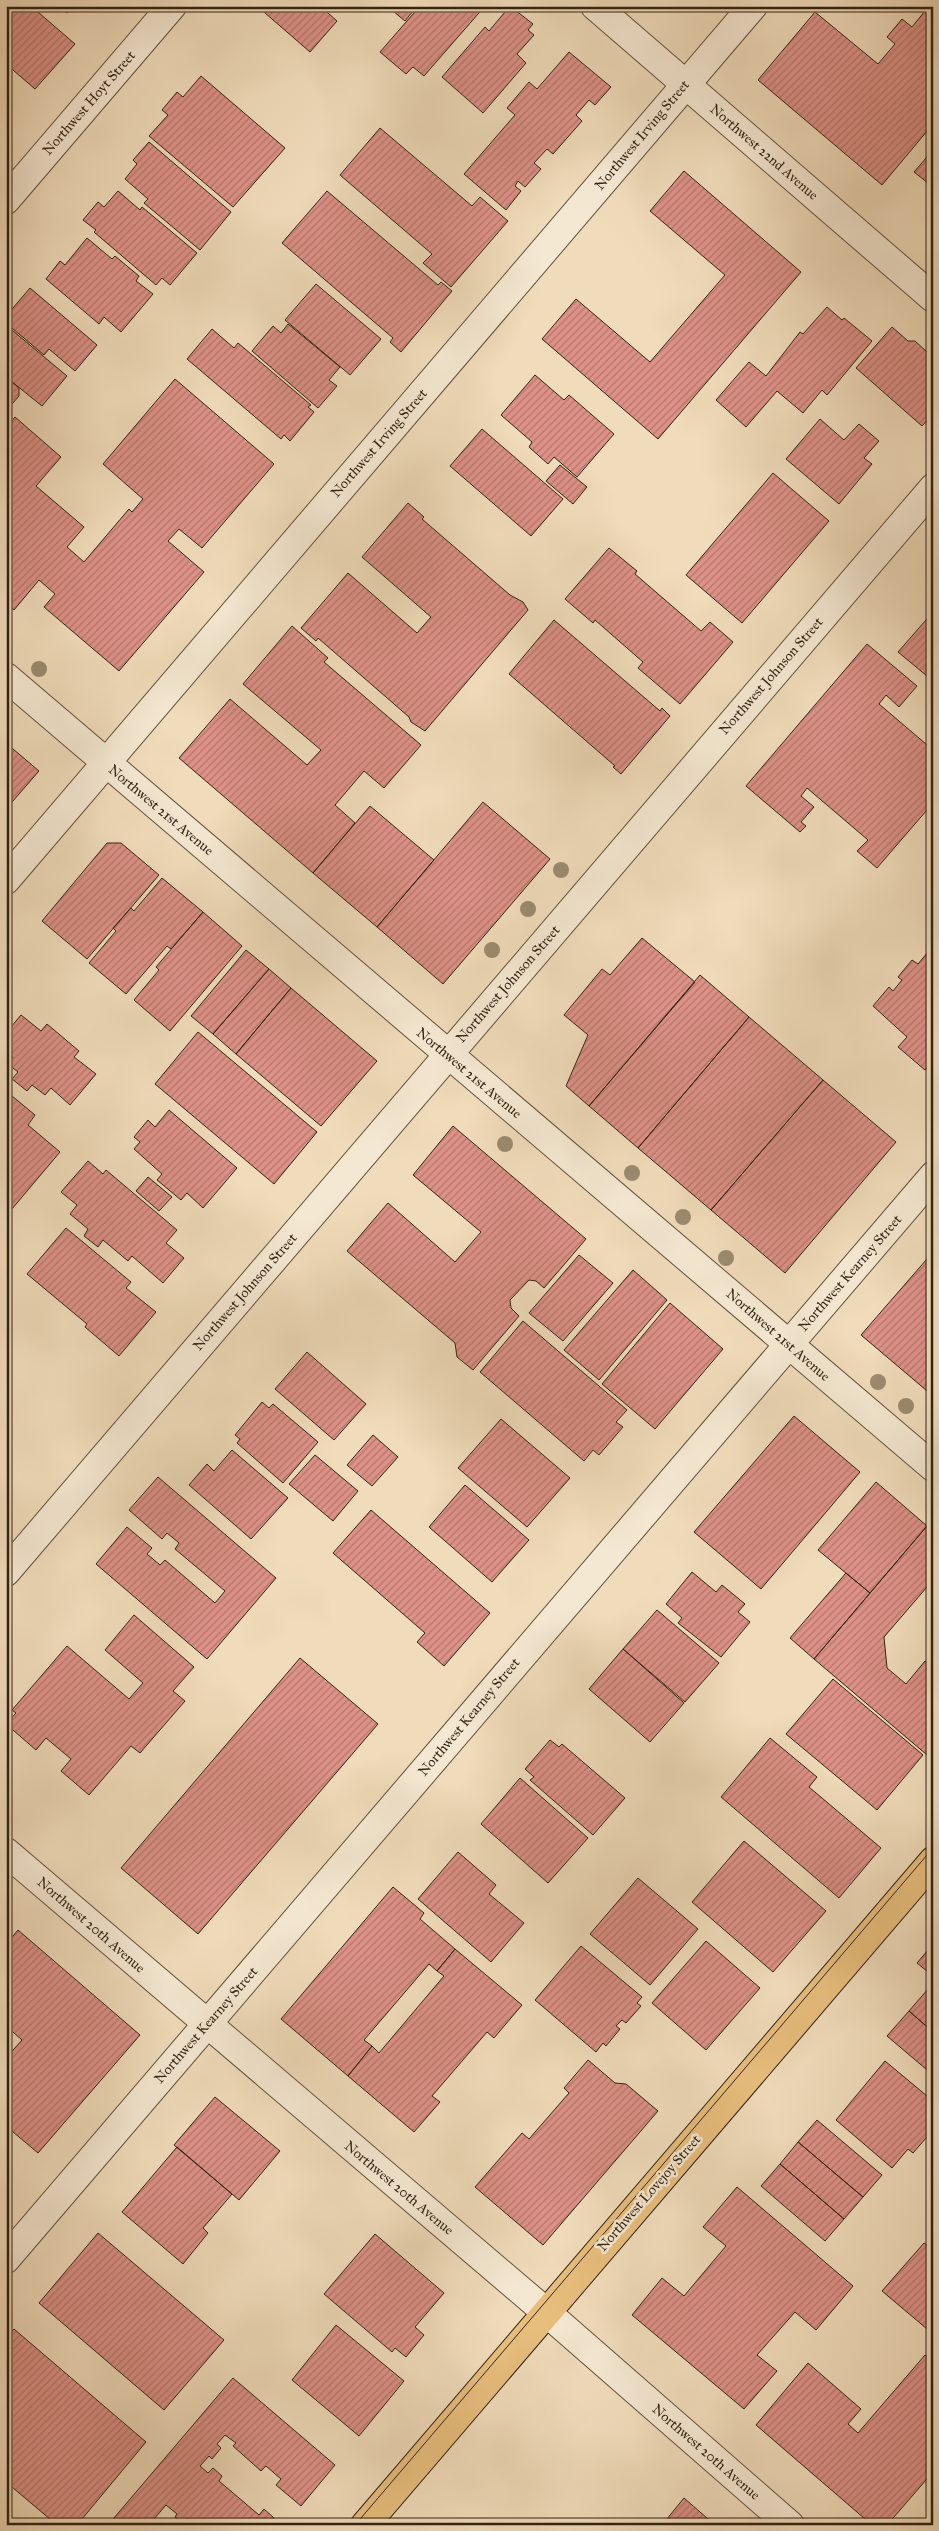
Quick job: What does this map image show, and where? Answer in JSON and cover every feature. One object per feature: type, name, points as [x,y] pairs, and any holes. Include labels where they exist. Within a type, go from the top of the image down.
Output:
[{"type":"main road","name":"Northwest Lovejoy Street","points":[[364,2525],[933,1861]]},
{"type":"street","name":"Northwest Hoyt Street","points":[[6,200],[172,6]]},
{"type":"street","name":"Northwest 22nd Avenue","points":[[596,6],[933,298]]},
{"type":"street","name":"Northwest Irving Street","points":[[6,880],[753,6]]},
{"type":"street","name":"Northwest Johnson Street","points":[[6,1572],[933,488]]},
{"type":"street","name":"Northwest 21st Avenue","points":[[6,677],[933,1467]]},
{"type":"street","name":"Northwest Kearney Street","points":[[6,2259],[933,1176]]},
{"type":"street","name":"Northwest 20th Avenue","points":[[6,1852],[546,2312],[790,2525]]},
{"type":"building","points":[[6,6],[31,6],[75,44],[35,89],[6,64]]},
{"type":"building","points":[[59,6],[73,6],[67,13]]},
{"type":"building","points":[[257,6],[320,6],[337,21],[310,52]]},
{"type":"building","points":[[387,6],[417,6],[405,21]]},
{"type":"building","points":[[420,6],[485,6],[424,76],[413,67],[406,74],[380,52]]},
{"type":"building","points":[[510,6],[533,24],[528,30],[534,35],[517,54],[526,63],[483,113],[442,77],[485,27],[489,31]]},
{"type":"building","points":[[929,6],[933,6],[933,124],[882,185],[758,80],[815,12],[878,64],[895,44],[887,37],[902,19],[912,27]]},
{"type":"building","points":[[569,52],[611,87],[595,105],[589,100],[576,115],[582,121],[553,154],[547,149],[534,163],[541,169],[525,187],[518,181],[515,186],[521,191],[506,210],[464,174],[515,115],[507,108],[529,82],[537,89]]},
{"type":"building","points":[[201,76],[285,148],[233,207],[149,136],[168,115],[162,110],[177,92],[183,97]]},
{"type":"building","points":[[380,128],[472,206],[480,197],[508,221],[451,287],[423,263],[432,254],[340,175]]},
{"type":"building","points":[[149,142],[231,212],[200,250],[144,203],[148,199],[125,179],[137,164],[133,160]]},
{"type":"building","points":[[933,150],[933,187],[914,172]]},
{"type":"building","points":[[684,171],[801,272],[658,439],[542,339],[576,299],[650,362],[725,275],[650,211]]},
{"type":"building","points":[[118,191],[140,210],[142,207],[197,253],[170,285],[162,278],[156,285],[94,232],[96,230],[83,220],[98,202],[104,207]]},
{"type":"building","points":[[327,191],[438,285],[441,282],[452,291],[401,352],[390,342],[393,338],[282,243]]},
{"type":"building","points":[[87,238],[112,259],[115,256],[139,276],[136,281],[153,294],[121,332],[104,317],[99,324],[46,279],[60,261],[65,265]]},
{"type":"building","points":[[316,284],[381,339],[350,375],[285,320]]},
{"type":"building","points":[[30,288],[97,345],[75,371],[49,349],[44,355],[6,323],[6,316]]},
{"type":"building","points":[[827,307],[872,341],[827,395],[822,390],[803,413],[777,391],[746,427],[716,400],[749,362],[766,376],[800,332],[803,334]]},
{"type":"building","points":[[288,324],[340,367],[329,380],[337,386],[318,408],[252,351],[273,326],[281,333]]},
{"type":"building","points":[[6,325],[67,376],[42,406],[6,377]]},
{"type":"building","points":[[892,327],[908,341],[915,341],[927,352],[933,362],[933,414],[922,426],[856,368]]},
{"type":"building","points":[[212,329],[234,348],[238,343],[311,405],[308,407],[314,412],[290,441],[284,435],[281,439],[187,359]]},
{"type":"building","points":[[535,375],[564,400],[569,395],[614,434],[577,477],[554,457],[548,464],[529,447],[532,442],[501,415]]},
{"type":"building","points":[[6,377],[19,388],[19,396],[6,411]]},
{"type":"building","points":[[175,379],[274,464],[202,548],[179,529],[168,541],[204,572],[119,671],[44,607],[55,594],[39,580],[14,610],[6,603],[6,428],[15,417],[61,457],[36,486],[84,527],[67,547],[84,562],[129,509],[132,512],[143,499],[103,464]]},
{"type":"building","points":[[820,419],[844,440],[859,424],[879,441],[864,458],[872,464],[839,504],[786,459]]},
{"type":"building","points":[[482,429],[563,499],[531,536],[450,466]]},
{"type":"building","points":[[560,465],[587,487],[573,504],[546,481]]},
{"type":"building","points":[[773,473],[829,521],[742,623],[686,575]]},
{"type":"building","points":[[408,503],[424,517],[422,519],[510,595],[523,602],[528,610],[425,731],[411,722],[409,717],[318,638],[316,641],[301,628],[348,573],[417,633],[431,617],[362,557]]},
{"type":"building","points":[[609,548],[637,571],[635,574],[701,631],[710,622],[733,642],[680,704],[638,668],[643,662],[595,620],[593,623],[565,599]]},
{"type":"building","points":[[933,612],[933,681],[898,652]]},
{"type":"building","points":[[554,620],[660,711],[662,708],[670,716],[621,774],[613,767],[615,766],[509,674]]},
{"type":"building","points":[[292,626],[328,658],[324,662],[421,745],[384,788],[364,771],[335,805],[355,823],[313,873],[179,758],[230,699],[307,765],[321,750],[243,684]]},
{"type":"building","points":[[867,644],[917,686],[899,707],[886,695],[879,704],[933,750],[933,803],[877,868],[857,851],[868,840],[807,788],[801,796],[814,807],[801,822],[806,826],[800,832],[746,786]]},
{"type":"building","points":[[6,743],[39,771],[6,809]]},
{"type":"building","points":[[483,802],[550,859],[443,984],[377,927]]},
{"type":"building","points":[[370,806],[434,860],[377,927],[313,873]]},
{"type":"building","points":[[107,843],[121,843],[159,875],[87,959],[42,921]]},
{"type":"building","points":[[162,878],[203,912],[171,949],[167,946],[126,994],[89,963],[116,931],[113,928],[131,908],[134,911]]},
{"type":"building","points":[[203,912],[242,946],[170,1031],[134,1000],[159,970],[156,967]]},
{"type":"building","points":[[642,938],[695,982],[589,1106],[566,1086],[588,1035],[564,1015],[602,969],[610,975]]},
{"type":"building","points":[[933,946],[933,1061],[925,1070],[898,1047],[907,1037],[873,1006],[889,987],[893,991],[902,980],[898,977],[912,960],[918,964]]},
{"type":"building","points":[[246,950],[269,969],[213,1034],[191,1016]]},
{"type":"building","points":[[269,969],[291,988],[236,1054],[213,1034]]},
{"type":"building","points":[[700,975],[749,1017],[638,1148],[589,1106]]},
{"type":"building","points":[[291,988],[377,1061],[321,1126],[236,1054]]},
{"type":"building","points":[[21,1015],[41,1031],[47,1024],[79,1051],[74,1057],[96,1074],[70,1105],[51,1088],[45,1095],[32,1085],[27,1091],[12,1079],[18,1072],[8,1064],[13,1057],[6,1051],[6,1033]]},
{"type":"building","points":[[749,1017],[823,1080],[711,1210],[638,1148]]},
{"type":"building","points":[[198,1032],[317,1132],[274,1184],[155,1084]]},
{"type":"building","points":[[823,1080],[896,1142],[785,1273],[711,1210]]},
{"type":"building","points":[[6,1091],[35,1115],[28,1125],[60,1152],[6,1216]]},
{"type":"building","points":[[169,1110],[237,1168],[203,1208],[187,1193],[181,1200],[157,1180],[162,1174],[134,1149],[140,1142],[134,1137],[148,1120],[155,1127]]},
{"type":"building","points":[[453,1126],[586,1239],[544,1288],[536,1281],[529,1280],[510,1300],[511,1308],[519,1316],[473,1370],[457,1357],[455,1343],[347,1251],[388,1203],[455,1262],[481,1232],[413,1175]]},
{"type":"building","points":[[88,1161],[103,1174],[106,1170],[177,1230],[166,1243],[184,1258],[163,1283],[132,1256],[128,1261],[103,1240],[98,1247],[84,1236],[88,1229],[70,1214],[77,1205],[61,1192]]},
{"type":"building","points":[[148,1177],[172,1197],[159,1211],[136,1191]]},
{"type":"building","points":[[66,1228],[131,1282],[126,1288],[156,1312],[119,1356],[85,1327],[87,1324],[27,1274]]},
{"type":"building","points":[[933,1252],[933,1396],[861,1335]]},
{"type":"building","points":[[579,1255],[613,1283],[563,1341],[529,1313]]},
{"type":"building","points":[[633,1270],[667,1300],[599,1380],[564,1350]]},
{"type":"building","points":[[670,1303],[723,1349],[655,1429],[602,1384]]},
{"type":"building","points":[[523,1321],[627,1410],[616,1422],[623,1427],[599,1455],[593,1450],[584,1461],[480,1372]]},
{"type":"building","points":[[307,1352],[366,1404],[334,1440],[275,1389]]},
{"type":"building","points":[[262,1402],[269,1408],[273,1404],[318,1442],[283,1483],[237,1443],[240,1439],[235,1435]]},
{"type":"building","points":[[794,1416],[860,1472],[761,1589],[694,1532]]},
{"type":"building","points":[[501,1419],[570,1478],[527,1527],[458,1468]]},
{"type":"building","points":[[373,1435],[398,1457],[372,1486],[347,1465]]},
{"type":"building","points":[[232,1450],[288,1498],[251,1539],[189,1485],[207,1464],[214,1471]]},
{"type":"building","points":[[315,1455],[358,1491],[333,1521],[289,1484]]},
{"type":"building","points":[[158,1477],[276,1578],[207,1659],[96,1564],[127,1527],[152,1548],[147,1554],[160,1565],[165,1560],[215,1603],[225,1591],[175,1549],[179,1543],[167,1533],[162,1539],[129,1510]]},
{"type":"building","points":[[876,1482],[927,1526],[870,1593],[818,1550]]},
{"type":"building","points":[[465,1485],[529,1540],[492,1582],[429,1527]]},
{"type":"building","points":[[371,1510],[490,1613],[444,1666],[417,1642],[425,1633],[333,1553]]},
{"type":"building","points":[[927,1526],[933,1531],[933,1580],[884,1637],[887,1668],[906,1684],[925,1661],[933,1668],[933,1760],[814,1659]]},
{"type":"building","points":[[692,1572],[716,1592],[722,1585],[745,1604],[738,1612],[750,1622],[721,1657],[678,1623],[682,1618],[666,1604]]},
{"type":"building","points":[[846,1573],[870,1593],[814,1659],[790,1638]]},
{"type":"building","points":[[657,1610],[719,1663],[685,1702],[623,1649]]},
{"type":"building","points":[[134,1615],[194,1667],[173,1691],[185,1701],[140,1753],[131,1746],[89,1795],[61,1771],[71,1759],[46,1738],[36,1750],[6,1724],[16,1713],[12,1710],[67,1646],[129,1699],[143,1683],[105,1650]]},
{"type":"building","points":[[623,1649],[684,1703],[650,1742],[589,1689]]},
{"type":"building","points":[[300,1658],[378,1724],[198,1934],[121,1868]]},
{"type":"building","points":[[833,1679],[923,1755],[877,1810],[786,1734]]},
{"type":"building","points":[[770,1738],[817,1777],[809,1787],[881,1848],[839,1898],[721,1797]]},
{"type":"building","points":[[550,1740],[559,1747],[562,1744],[625,1798],[593,1835],[530,1780],[534,1777],[525,1769]]},
{"type":"building","points":[[520,1778],[588,1838],[548,1883],[481,1824]]},
{"type":"building","points":[[744,1841],[826,1911],[773,1972],[692,1902]]},
{"type":"building","points":[[458,1852],[496,1885],[489,1894],[524,1923],[491,1962],[418,1899]]},
{"type":"building","points":[[638,1878],[698,1929],[650,1985],[590,1934]]},
{"type":"building","points":[[393,1887],[424,1913],[420,1919],[455,1949],[437,1971],[429,1964],[364,2040],[372,2046],[348,2076],[281,2019]]},
{"type":"building","points":[[18,1930],[140,2035],[38,2153],[6,2126],[6,2058],[22,2040],[6,2026],[6,1944]]},
{"type":"building","points":[[706,1941],[760,1988],[706,2050],[652,2003]]},
{"type":"building","points":[[933,1944],[933,1976],[917,1963]]},
{"type":"building","points":[[581,1946],[642,1997],[637,2003],[641,2006],[626,2023],[622,2020],[616,2026],[620,2029],[606,2046],[603,2043],[596,2052],[535,2000]]},
{"type":"building","points":[[455,1949],[522,2005],[494,2038],[487,2032],[432,2096],[440,2102],[414,2132],[348,2076],[372,2046],[379,2053],[444,1976],[437,1971]]},
{"type":"building","points":[[928,1989],[933,1993],[933,2032],[909,2011]]},
{"type":"building","points":[[909,2011],[933,2032],[933,2075],[887,2036]]},
{"type":"building","points":[[588,2060],[615,2083],[626,2084],[658,2111],[543,2245],[475,2187],[522,2133],[529,2139],[569,2093],[564,2088]]},
{"type":"building","points":[[885,2061],[933,2101],[933,2112],[930,2115],[933,2117],[933,2130],[913,2153],[908,2149],[892,2168],[836,2120]]},
{"type":"building","points":[[215,2097],[280,2151],[239,2200],[174,2145]]},
{"type":"building","points":[[817,2120],[882,2175],[863,2197],[798,2142]]},
{"type":"building","points":[[798,2142],[863,2197],[844,2219],[780,2164]]},
{"type":"building","points":[[177,2147],[232,2194],[203,2228],[208,2233],[183,2264],[122,2212]]},
{"type":"building","points":[[780,2164],[844,2219],[825,2241],[761,2186]]},
{"type":"building","points":[[737,2187],[853,2286],[816,2330],[795,2312],[757,2355],[777,2371],[744,2409],[632,2315],[662,2278],[684,2296],[726,2246],[703,2227]]},
{"type":"building","points":[[98,2233],[224,2340],[164,2410],[39,2303]]},
{"type":"building","points":[[375,2234],[444,2293],[415,2327],[424,2335],[406,2357],[395,2348],[392,2352],[324,2294]]},
{"type":"building","points":[[924,2243],[933,2250],[933,2334],[882,2291]]},
{"type":"building","points":[[336,2325],[404,2381],[359,2436],[292,2380]]},
{"type":"building","points":[[14,2329],[146,2442],[77,2525],[57,2525],[6,2482],[6,2338]]},
{"type":"building","points":[[925,2355],[933,2362],[933,2472],[887,2525],[872,2525],[756,2425],[808,2363],[861,2409],[848,2424],[858,2433]]},
{"type":"building","points":[[233,2378],[335,2465],[301,2506],[276,2485],[281,2479],[266,2466],[261,2471],[233,2446],[236,2443],[225,2435],[217,2444],[221,2448],[212,2459],[209,2456],[200,2466],[208,2473],[213,2468],[222,2476],[219,2481],[259,2515],[264,2509],[274,2518],[269,2525],[195,2525],[187,2518],[183,2523],[175,2517],[177,2514],[166,2505],[149,2525],[108,2525]]},
{"type":"building","points":[[684,2498],[715,2525],[662,2525]]},
{"type":"tram line","points":[[355,2525],[933,1848]]}]
